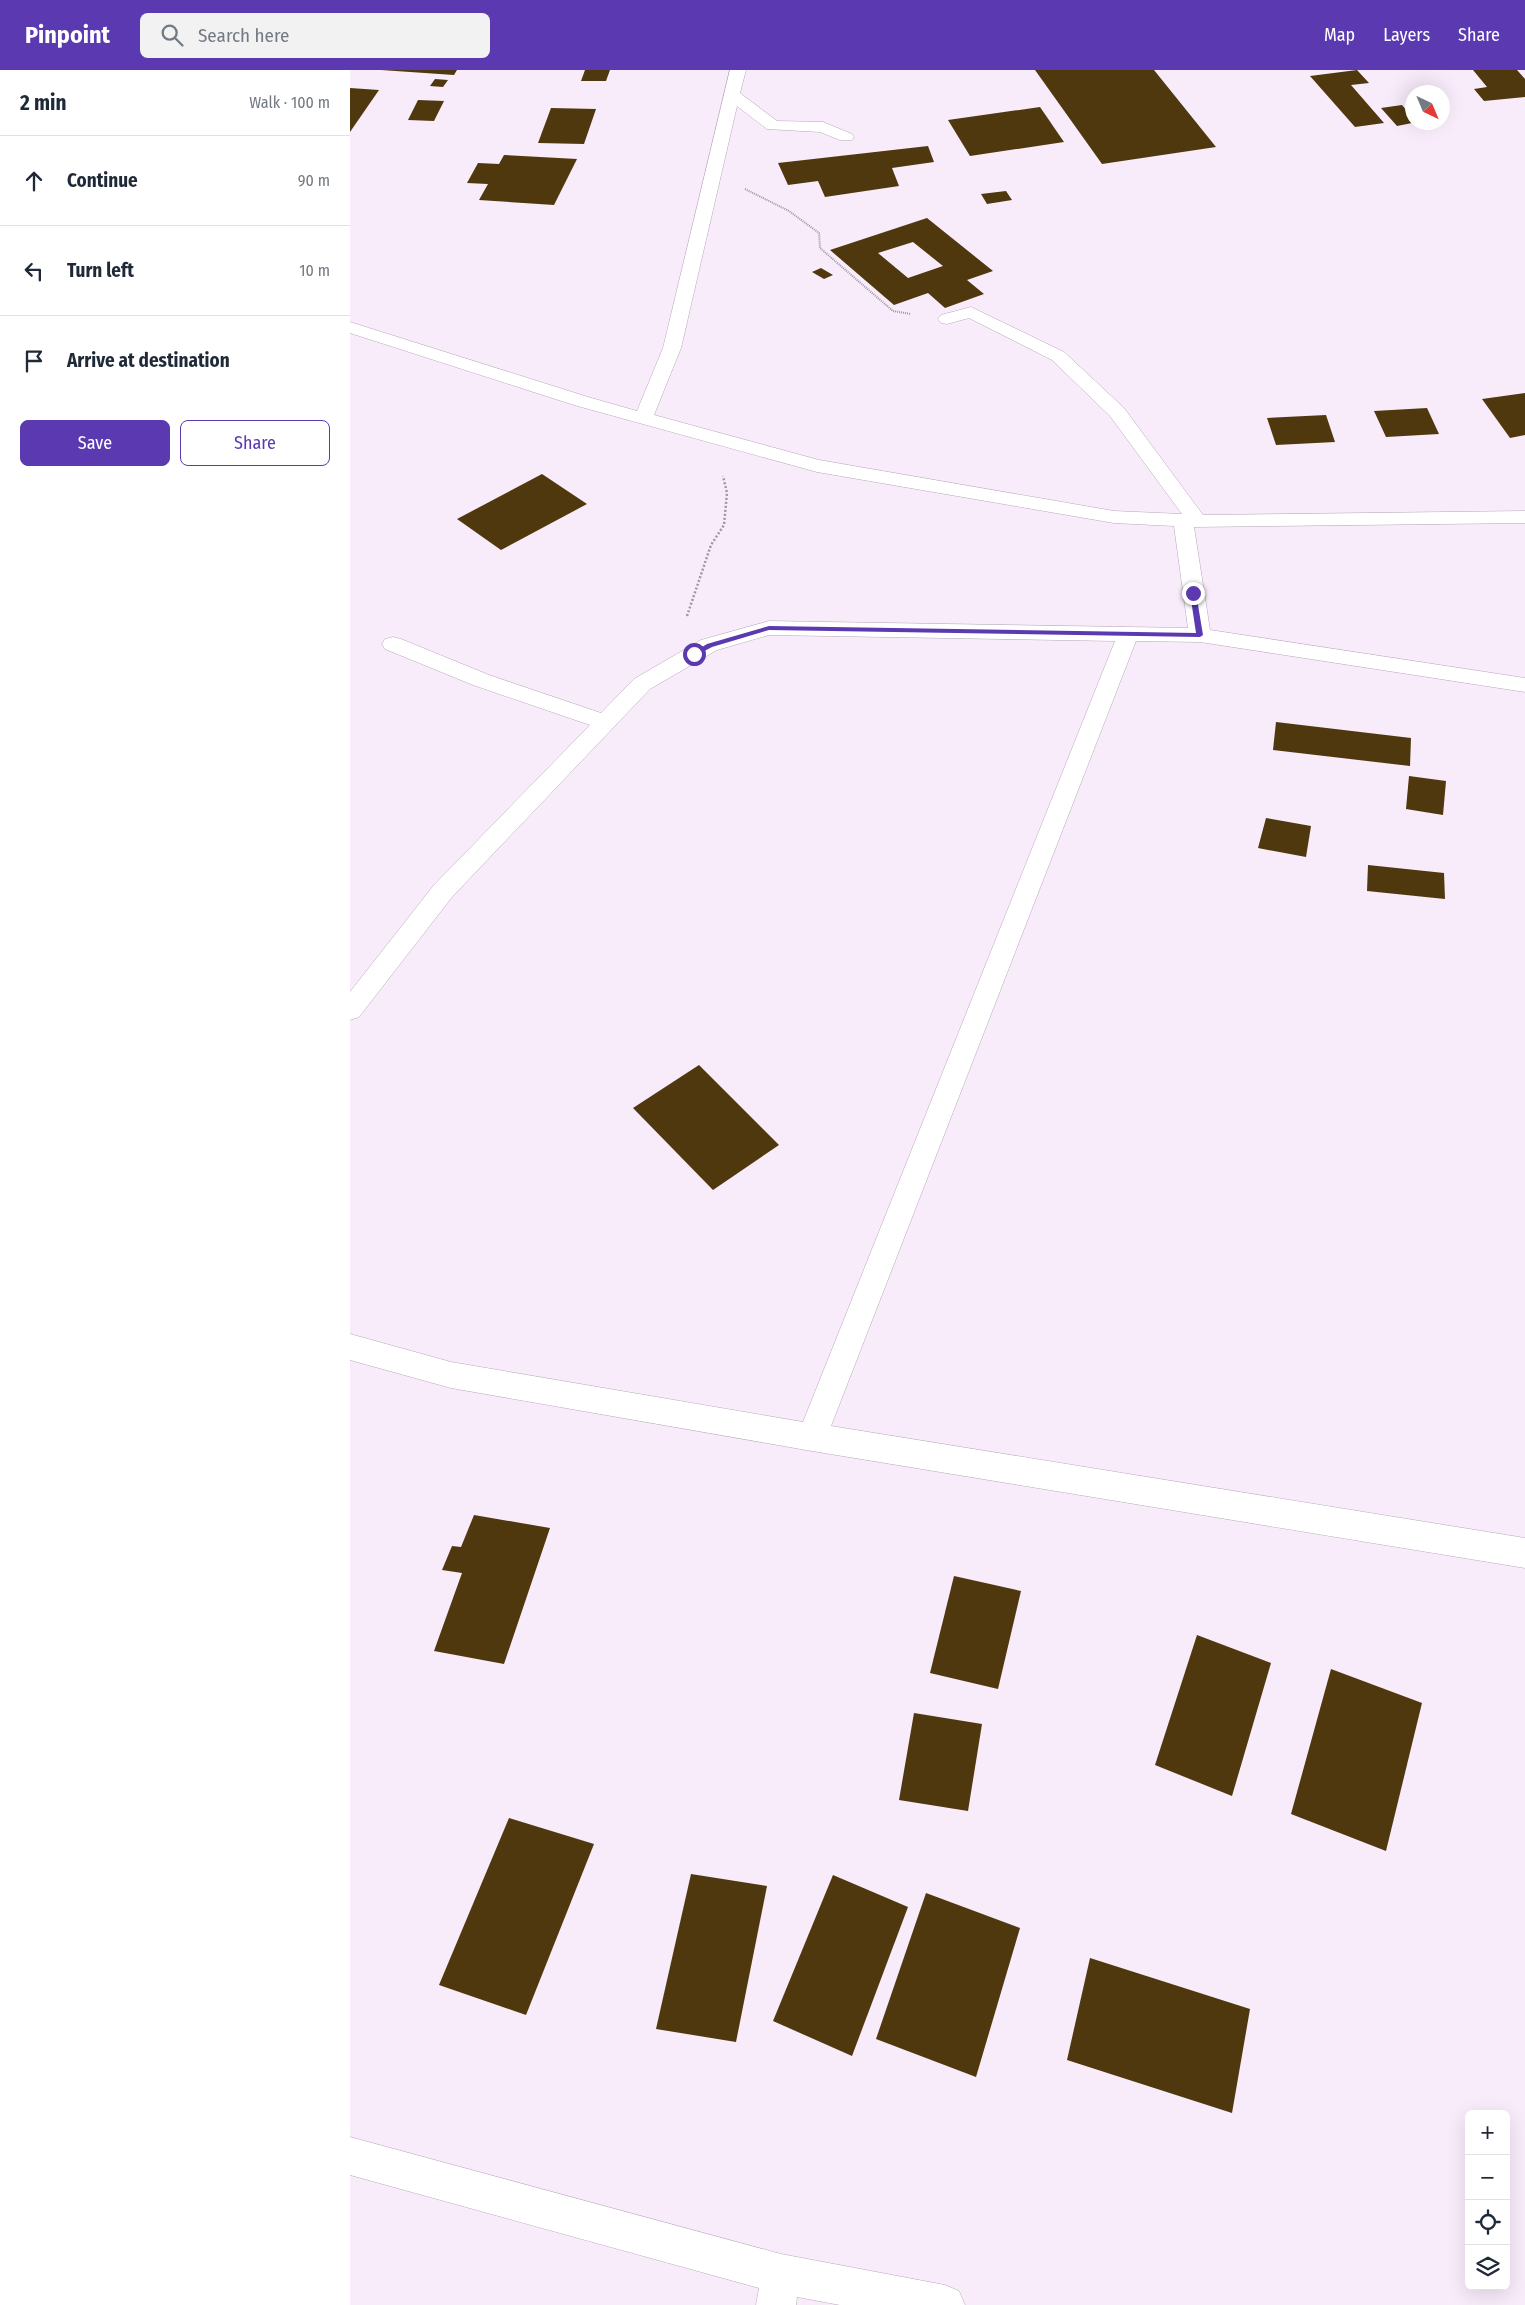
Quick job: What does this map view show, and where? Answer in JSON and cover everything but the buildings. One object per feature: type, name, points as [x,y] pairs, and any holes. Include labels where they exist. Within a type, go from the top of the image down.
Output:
[{"type":"street","points":[[644,418],[672,348],[738,70]]},
{"type":"street","points":[[732,94],[773,126],[824,127],[846,137]]},
{"type":"street","points":[[947,319],[972,312],[1058,356],[1117,412],[1190,521],[1200,635]]},
{"type":"street","points":[[350,327],[581,401],[827,468],[1114,517],[1190,521],[1525,517]]},
{"type":"street","points":[[350,1010],[443,891],[642,684],[709,645],[769,628],[1200,635],[1525,685]]},
{"type":"street","points":[[812,1437],[1128,634]]},
{"type":"street","points":[[393,644],[481,680],[604,722]]},
{"type":"street","points":[[350,1347],[451,1375],[812,1437],[1525,1553]]},
{"type":"street","points":[[350,2156],[779,2290],[945,2305]]},
{"type":"path","points":[[714,173],[789,211],[819,233],[820,248],[894,312],[947,319]]},
{"type":"path","points":[[694,654],[680,640],[697,582],[711,545],[724,525],[727,494],[712,436]]},
{"type":"route","points":[[694,654],[709,645],[769,628],[1200,635],[1193,593]]}]
